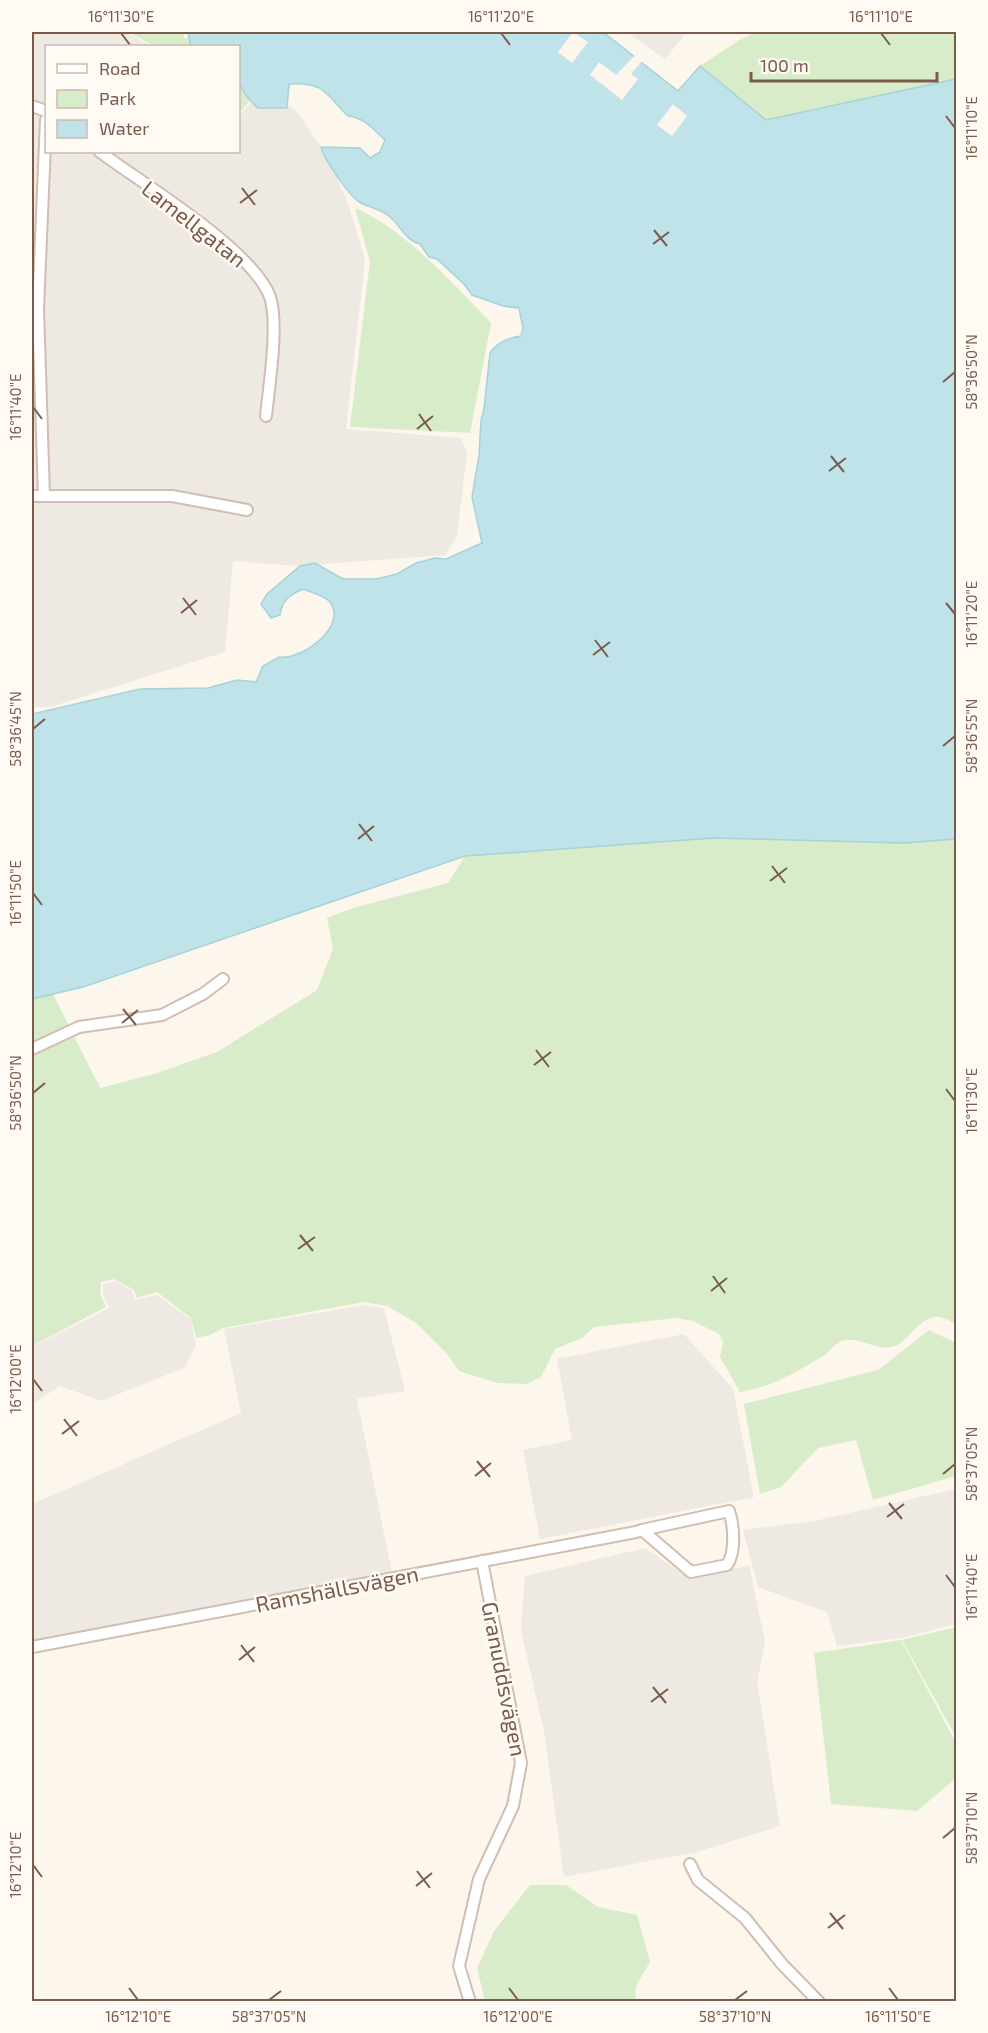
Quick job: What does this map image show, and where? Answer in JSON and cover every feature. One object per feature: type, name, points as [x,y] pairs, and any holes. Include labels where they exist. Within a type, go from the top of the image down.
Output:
[{"type":"street","points":[[44,496],[38,309],[45,144]]},
{"type":"street","name":"Lamellgatan","points":[[101,153],[194,219],[259,275],[270,298],[273,345],[266,416]]},
{"type":"street","points":[[32,496],[172,495],[247,510]]},
{"type":"street","points":[[32,1048],[79,1027],[162,1015],[203,994],[223,979]]},
{"type":"street","name":"Ramshällsvägen","points":[[32,1647],[642,1530],[729,1511],[732,1521],[731,1559],[727,1565],[692,1572],[642,1530]]},
{"type":"street","name":"Granuddsvägen","points":[[470,2001],[459,1966],[479,1879],[513,1806],[521,1763],[482,1561]]},
{"type":"street","points":[[690,1864],[698,1880],[745,1918],[782,1964],[819,2001]]},
{"type":"shaded area","points":[[32,32],[125,32],[150,45],[45,45],[45,153],[240,153],[240,115],[262,90],[296,111],[329,158],[349,206],[365,260],[346,429],[461,438],[467,453],[457,535],[446,555],[296,566],[233,561],[225,652],[50,707],[32,707]]},
{"type":"shaded area","points":[[627,32],[687,32],[665,59]]},
{"type":"shaded area","points":[[116,1281],[132,1291],[135,1300],[157,1295],[191,1319],[196,1346],[184,1368],[101,1401],[60,1386],[32,1404],[32,1347],[109,1308],[103,1293],[103,1284]]},
{"type":"shaded area","points":[[364,1305],[384,1308],[405,1391],[357,1399],[392,1573],[32,1641],[32,1504],[241,1413],[224,1329]]},
{"type":"shaded area","points":[[684,1334],[733,1389],[754,1497],[540,1539],[523,1450],[572,1440],[557,1359]]},
{"type":"shaded area","points":[[956,1489],[956,1624],[901,1638],[837,1646],[827,1612],[758,1587],[743,1530],[814,1521]]},
{"type":"shaded area","points":[[645,1548],[690,1579],[749,1565],[765,1642],[757,1682],[780,1826],[697,1852],[564,1877],[544,1732],[521,1630],[525,1576]]},
{"type":"green space","points":[[128,32],[185,32],[183,37],[187,39],[188,32],[256,32],[324,91],[309,83],[290,84],[287,108],[258,108],[250,101],[240,112],[240,45],[153,45]]},
{"type":"green space","points":[[759,32],[956,32],[956,79],[766,121],[700,66],[741,39]]},
{"type":"green space","points":[[355,208],[392,229],[410,243],[445,275],[491,323],[470,433],[350,427],[370,261]]},
{"type":"green space","points":[[713,838],[904,843],[956,839],[956,1325],[936,1317],[928,1319],[902,1342],[889,1348],[855,1340],[841,1341],[823,1356],[803,1368],[763,1387],[740,1392],[720,1357],[723,1342],[719,1334],[693,1321],[676,1318],[594,1327],[582,1338],[555,1349],[541,1377],[527,1384],[497,1383],[459,1371],[447,1354],[415,1322],[387,1306],[364,1302],[223,1328],[210,1335],[196,1338],[191,1318],[157,1292],[137,1298],[134,1290],[114,1279],[101,1282],[100,1294],[106,1307],[32,1346],[32,999],[53,994],[100,1088],[154,1074],[217,1052],[317,990],[333,949],[327,918],[353,908],[448,883],[465,856]]},
{"type":"green space","points":[[929,1330],[956,1343],[956,1476],[873,1500],[856,1440],[818,1448],[781,1487],[760,1494],[744,1404],[878,1370]]},
{"type":"green space","points":[[956,1627],[956,1737],[902,1640]]},
{"type":"green space","points":[[901,1640],[956,1743],[956,1778],[917,1811],[831,1804],[814,1653]]},
{"type":"green space","points":[[530,1885],[566,1885],[598,1907],[637,1915],[650,1962],[636,1986],[635,2001],[485,2001],[477,1968],[494,1931]]},
{"type":"water","points":[[188,32],[603,32],[678,91],[700,66],[766,120],[956,79],[956,839],[904,843],[713,838],[465,856],[83,987],[32,999],[32,714],[140,689],[208,688],[237,680],[256,682],[263,666],[279,657],[288,657],[310,647],[320,640],[333,620],[334,610],[329,601],[303,589],[287,599],[280,615],[271,618],[261,604],[267,594],[300,566],[315,563],[343,579],[376,579],[397,574],[416,563],[435,558],[446,559],[482,543],[472,497],[490,353],[503,341],[521,336],[523,328],[519,308],[503,306],[472,295],[464,284],[437,259],[429,257],[420,244],[407,237],[387,214],[356,200],[338,178],[321,147],[360,148],[370,158],[380,152],[385,140],[373,128],[359,119],[348,116],[324,91],[311,85],[289,84],[287,108],[258,108],[244,93],[240,84],[240,45],[191,45]]},
{"type":"pier","points":[[573,32],[588,42],[572,63],[558,52]]},
{"type":"pier","points":[[636,54],[643,60],[631,74],[638,79],[622,100],[590,75],[599,62],[616,75]]},
{"type":"pier","points":[[673,104],[687,116],[672,136],[657,125]]}]
